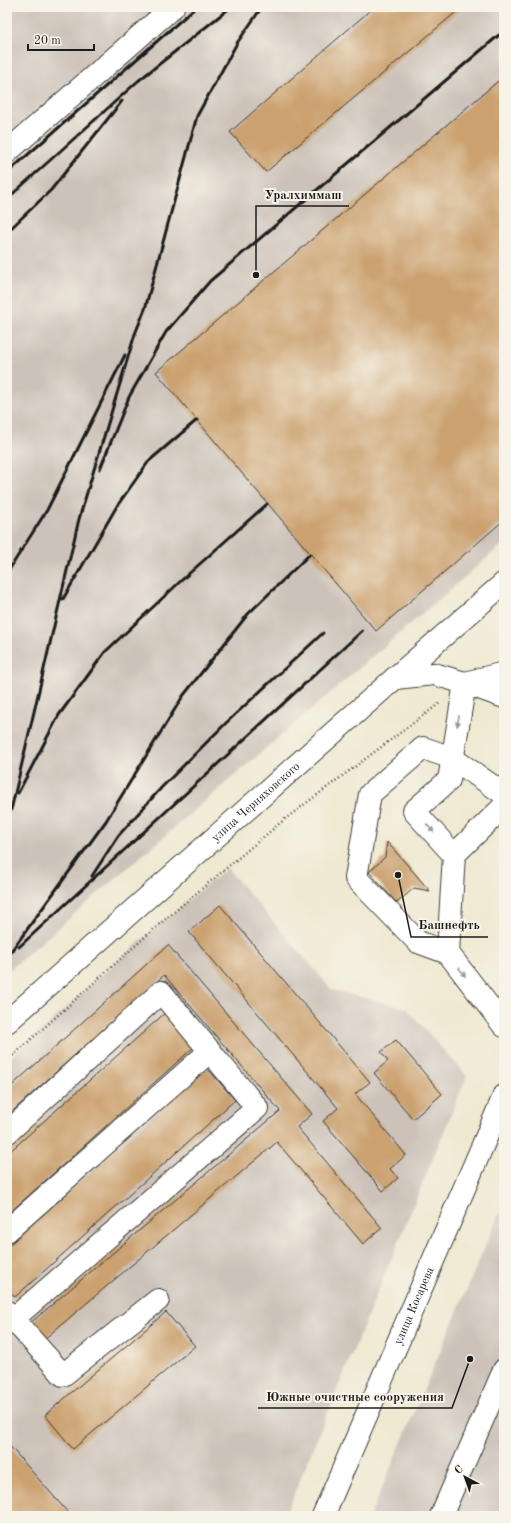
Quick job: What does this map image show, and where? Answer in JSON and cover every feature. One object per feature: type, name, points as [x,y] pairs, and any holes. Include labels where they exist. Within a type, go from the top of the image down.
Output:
[{"type":"street","points":[[7,152],[173,7]]},
{"type":"street","name":"улица Черняховского","points":[[7,1022],[504,583]]},
{"type":"street","points":[[466,683],[504,673]]},
{"type":"street","points":[[395,678],[434,674],[466,683],[504,697]]},
{"type":"street","points":[[454,855],[414,811],[449,780],[466,683]]},
{"type":"street","points":[[504,794],[452,758],[423,748],[370,794],[356,878],[418,942],[448,953],[504,1026]]},
{"type":"street","points":[[448,953],[454,855],[504,806]]},
{"type":"street","points":[[7,1133],[161,992],[258,1108],[10,1316],[63,1375],[158,1300]]},
{"type":"street","points":[[7,1231],[210,1051]]},
{"type":"street","name":"улица Косарева","points":[[324,1516],[504,1096]]},
{"type":"street","points":[[441,1516],[504,1370]]},
{"type":"path","points":[[7,1061],[156,927],[285,819],[466,683]]},
{"type":"shaded area","points":[[7,7],[504,7],[504,543],[7,972]]},
{"type":"shaded area","points":[[227,868],[332,990],[406,1008],[467,1076],[285,1516],[7,1516],[7,1061],[156,927]]},
{"type":"shaded area","points":[[504,1202],[504,1516],[370,1516]]},
{"type":"building","points":[[374,7],[462,7],[266,172],[230,132]]},
{"type":"building","points":[[504,76],[504,520],[376,631],[156,372]]},
{"type":"building","points":[[387,842],[430,891],[414,888],[397,903],[369,872],[385,857]]},
{"type":"building","points":[[220,905],[370,1082],[355,1094],[406,1155],[390,1169],[398,1178],[383,1191],[323,1121],[338,1108],[189,932]]},
{"type":"building","points":[[168,945],[312,1114],[297,1127],[382,1228],[363,1244],[277,1142],[42,1341],[28,1325],[280,1111],[164,975],[7,1116],[7,1090]]},
{"type":"building","points":[[165,1013],[195,1046],[7,1215],[7,1154]]},
{"type":"building","points":[[396,1040],[442,1094],[413,1119],[374,1073],[388,1061],[381,1052]]},
{"type":"building","points":[[207,1068],[235,1100],[15,1297],[7,1287],[7,1247]]},
{"type":"building","points":[[166,1312],[195,1346],[73,1449],[45,1415]]},
{"type":"building","points":[[7,1443],[71,1516],[7,1516]]},
{"type":"railway","points":[[7,173],[196,7]]},
{"type":"railway","points":[[7,199],[138,81],[231,7]]},
{"type":"railway","points":[[7,821],[12,806],[79,519],[135,334],[145,309],[197,116],[237,43],[262,7]]},
{"type":"railway","points":[[100,469],[129,397],[166,332],[210,281],[499,35]]},
{"type":"railway","points":[[7,232],[51,190],[122,101]]},
{"type":"railway","points":[[7,573],[47,510],[125,355]]},
{"type":"railway","points":[[63,599],[117,506],[149,461],[197,420]]},
{"type":"railway","points":[[18,793],[59,715],[105,652],[184,578],[267,504]]},
{"type":"railway","points":[[7,957],[106,821],[183,696],[248,614],[310,554]]},
{"type":"railway","points":[[19,947],[362,631]]},
{"type":"railway","points":[[92,876],[118,836],[162,787],[226,723],[323,633]]},
{"type":"place","name":"Уралхиммаш","points":[[256,275]]},
{"type":"place","name":"Башнефть","points":[[398,875]]},
{"type":"place","name":"Южные очистные сооружения","points":[[470,1359]]}]
